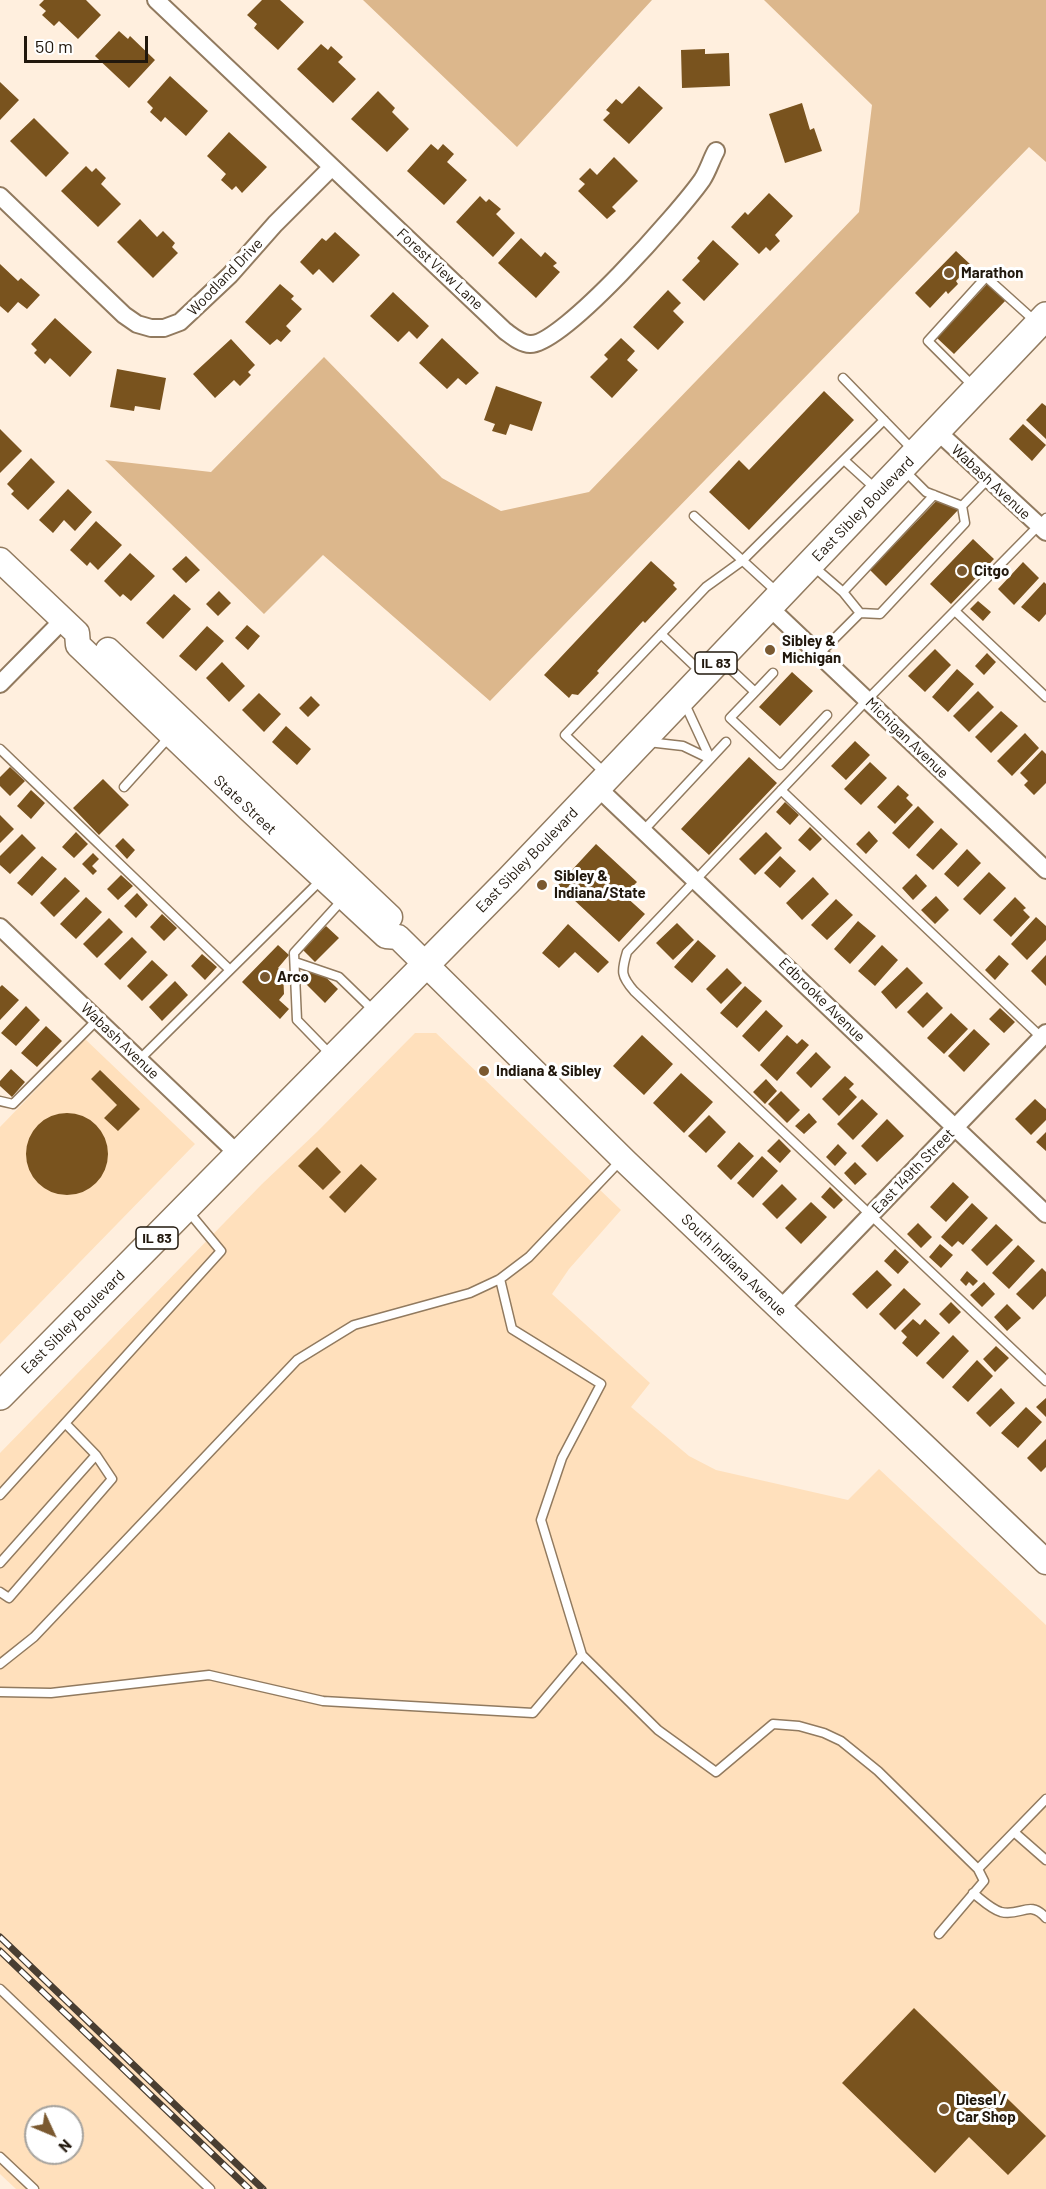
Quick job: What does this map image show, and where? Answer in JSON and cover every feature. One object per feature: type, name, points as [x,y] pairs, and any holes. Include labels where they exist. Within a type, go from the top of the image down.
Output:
[{"type":"main road","name":"East Sibley Boulevard","points":[[0,1396],[334,1059],[603,782],[1042,320]]},
{"type":"main road","name":"State Street","points":[[0,560],[70,626],[93,636],[398,931],[425,965]]},
{"type":"main road","name":"State Street","points":[[70,626],[78,645],[344,898],[386,936],[398,931]]},
{"type":"main road","name":"South Indiana Avenue","points":[[425,965],[622,1158],[1046,1562]]},
{"type":"street","name":"Forest View Lane","points":[[156,0],[505,331],[518,340],[530,344],[544,340],[561,330],[606,288],[672,218],[703,178],[716,151]]},
{"type":"street","name":"Woodland Drive","points":[[0,196],[124,315],[137,324],[151,328],[164,328],[180,322],[189,314],[332,167]]},
{"type":"street","name":"Wabash Avenue","points":[[937,431],[988,479],[1044,526]]},
{"type":"street","name":"Michigan Avenue","points":[[774,601],[819,654],[1046,870]]},
{"type":"street","points":[[0,684],[70,626]]},
{"type":"street","name":"Edbrooke Avenue","points":[[603,782],[643,831],[1046,1214]]},
{"type":"street","name":"Wabash Avenue","points":[[0,927],[239,1155]]},
{"type":"street","name":"East 149th Street","points":[[780,1309],[1044,1037]]},
{"type":"lane","points":[[977,389],[928,341],[986,277],[1042,320]]},
{"type":"lane","points":[[843,378],[884,420],[926,492],[962,506]]},
{"type":"lane","points":[[603,782],[565,735],[706,587],[742,561],[884,420]]},
{"type":"lane","points":[[844,460],[879,492]]},
{"type":"lane","points":[[962,506],[988,479]]},
{"type":"lane","points":[[843,592],[934,495]]},
{"type":"lane","points":[[819,654],[860,613],[880,614],[965,523],[962,506]]},
{"type":"lane","points":[[694,516],[742,561],[774,601]]},
{"type":"lane","points":[[1044,526],[867,700],[627,952],[622,967],[624,979],[634,992],[1046,1381]]},
{"type":"lane","points":[[810,564],[843,592],[860,613]]},
{"type":"lane","points":[[955,611],[1046,697]]},
{"type":"lane","points":[[661,634],[755,692]]},
{"type":"lane","points":[[773,673],[730,718],[780,765],[827,716]]},
{"type":"lane","points":[[682,698],[710,759]]},
{"type":"lane","points":[[124,787],[171,735]]},
{"type":"lane","points":[[641,741],[683,746],[710,759]]},
{"type":"lane","points":[[643,831],[726,742]]},
{"type":"lane","points":[[0,749],[230,970]]},
{"type":"lane","points":[[782,790],[1044,1037]]},
{"type":"lane","points":[[140,1060],[323,878]]},
{"type":"lane","points":[[334,1059],[297,1020],[294,952],[344,898]]},
{"type":"lane","points":[[295,962],[339,977],[377,1015]]},
{"type":"lane","points":[[0,1101],[13,1104],[97,1020]]},
{"type":"lane","points":[[0,1664],[34,1637],[297,1360],[354,1325],[470,1293],[500,1279],[530,1257],[622,1158]]},
{"type":"lane","points":[[0,1495],[221,1251],[186,1208]]},
{"type":"lane","points":[[500,1279],[512,1329],[601,1384],[562,1458],[541,1520],[582,1655],[658,1730],[716,1772],[773,1724],[799,1726],[824,1733],[841,1741],[878,1771],[978,1869],[984,1881],[939,1934]]},
{"type":"lane","points":[[0,1592],[9,1598],[112,1479],[96,1455],[65,1423]]},
{"type":"lane","points":[[0,1563],[96,1455]]},
{"type":"lane","points":[[0,1692],[51,1693],[209,1675],[323,1701],[533,1713],[582,1655]]},
{"type":"lane","points":[[978,1869],[1046,1799]]},
{"type":"lane","points":[[1014,1832],[1046,1860]]},
{"type":"lane","points":[[973,1893],[1002,1912],[1012,1913],[1030,1908],[1039,1910],[1046,1918]]},
{"type":"lane","points":[[0,1989],[210,2189]]},
{"type":"lane","points":[[0,2157],[34,2189]]},
{"type":"shaded area","points":[[363,0],[652,0],[517,147]]},
{"type":"shaded area","points":[[764,0],[1046,0],[1046,162],[1029,147],[490,701],[323,555],[264,614],[105,460],[211,472],[324,357],[442,478],[501,511],[589,492],[859,212],[872,105]]},
{"type":"shaded area","points":[[415,1033],[436,1033],[621,1210],[569,1269],[552,1294],[650,1383],[631,1407],[689,1456],[716,1470],[848,1500],[879,1469],[1046,1625],[1046,2189],[16,2189],[0,2174],[0,1453],[262,1184]]},
{"type":"shaded area","points":[[85,1039],[195,1144],[0,1344],[0,1127]]},
{"type":"building","points":[[44,0],[86,0],[101,15],[78,39],[59,21],[54,26],[42,15],[46,11],[39,5]]},
{"type":"building","points":[[262,0],[280,0],[304,22],[278,50],[254,28],[257,24],[247,15]]},
{"type":"building","points":[[119,31],[128,39],[130,36],[155,60],[129,88],[95,56]]},
{"type":"building","points":[[321,44],[328,50],[331,46],[343,57],[338,62],[356,79],[333,103],[297,69]]},
{"type":"building","points":[[705,49],[705,54],[729,53],[730,86],[682,88],[681,50]]},
{"type":"building","points":[[170,76],[208,111],[186,136],[165,117],[161,122],[150,112],[153,108],[147,102]]},
{"type":"building","points":[[0,82],[19,100],[0,120]]},
{"type":"building","points":[[639,86],[663,108],[629,144],[603,120],[610,113],[606,110],[616,99],[622,104]]},
{"type":"building","points":[[378,91],[395,108],[392,112],[409,129],[387,152],[351,119]]},
{"type":"building","points":[[802,103],[810,130],[814,128],[822,151],[785,163],[769,114]]},
{"type":"building","points":[[34,118],[69,153],[46,177],[10,141]]},
{"type":"building","points":[[229,132],[267,167],[242,193],[236,186],[232,190],[221,180],[226,174],[207,156]]},
{"type":"building","points":[[431,144],[438,150],[443,144],[454,154],[447,162],[467,180],[444,205],[407,171]]},
{"type":"building","points":[[614,157],[638,181],[612,207],[616,211],[607,219],[578,191],[585,184],[579,179],[590,168],[597,175]]},
{"type":"building","points":[[86,166],[92,172],[96,168],[106,178],[101,184],[121,204],[98,227],[61,191]]},
{"type":"building","points":[[769,193],[793,216],[775,235],[780,241],[770,251],[766,247],[759,254],[731,227],[745,212],[748,215]]},
{"type":"building","points":[[480,196],[486,202],[489,199],[501,209],[496,214],[515,233],[493,257],[456,222]]},
{"type":"building","points":[[140,219],[157,237],[163,231],[175,243],[172,247],[178,253],[153,278],[117,242]]},
{"type":"building","points":[[335,232],[360,255],[333,283],[319,269],[313,275],[300,262],[322,238],[326,241]]},
{"type":"building","points":[[521,238],[541,257],[545,252],[557,263],[553,266],[560,272],[536,298],[498,263]]},
{"type":"building","points":[[713,240],[739,264],[704,301],[682,280],[700,261],[697,258]]},
{"type":"building","name":"Marathon","points":[[956,251],[971,265],[956,281],[958,284],[948,294],[946,291],[930,308],[915,293]]},
{"type":"building","points":[[0,264],[18,281],[21,278],[40,295],[27,309],[18,302],[8,313],[0,306]]},
{"type":"building","name":"Marathon","points":[[989,282],[1007,299],[954,354],[937,338]]},
{"type":"building","points":[[280,284],[294,296],[291,299],[302,309],[286,326],[291,331],[281,342],[277,339],[270,345],[245,322]]},
{"type":"building","points":[[668,290],[681,303],[673,311],[684,322],[658,350],[633,327]]},
{"type":"building","points":[[393,292],[429,326],[417,339],[409,331],[398,342],[370,316]]},
{"type":"building","points":[[55,318],[92,352],[70,377],[50,358],[45,364],[34,353],[37,350],[31,344]]},
{"type":"building","points":[[442,338],[479,373],[466,385],[458,378],[447,389],[419,363]]},
{"type":"building","points":[[621,338],[635,351],[627,360],[638,370],[612,398],[590,377],[608,359],[604,355]]},
{"type":"building","points":[[231,339],[255,365],[248,372],[251,375],[240,386],[234,380],[215,398],[193,374]]},
{"type":"building","points":[[117,369],[166,378],[160,410],[135,406],[134,411],[110,407]]},
{"type":"building","points":[[496,386],[542,402],[532,431],[510,424],[506,435],[492,431],[495,424],[484,420]]},
{"type":"building","points":[[824,391],[854,420],[749,530],[709,492],[739,460],[749,470]]},
{"type":"building","points":[[1042,403],[1046,406],[1046,439],[1026,420]]},
{"type":"building","points":[[1023,424],[1046,445],[1032,461],[1009,439]]},
{"type":"building","points":[[0,429],[22,451],[0,473]]},
{"type":"building","points":[[31,458],[55,482],[28,510],[11,494],[14,491],[7,484]]},
{"type":"building","points":[[68,489],[92,512],[75,531],[64,520],[53,533],[39,520]]},
{"type":"building","points":[[943,494],[959,509],[886,586],[870,570]]},
{"type":"building","points":[[96,521],[122,545],[98,570],[90,562],[87,566],[70,550]]},
{"type":"building","name":"Citgo","points":[[973,539],[994,559],[951,604],[930,584]]},
{"type":"building","points":[[130,553],[155,576],[131,601],[123,594],[120,597],[104,581]]},
{"type":"building","points":[[186,556],[200,570],[186,583],[172,569]]},
{"type":"building","points":[[651,561],[675,583],[673,585],[677,589],[645,623],[643,621],[578,695],[572,694],[569,698],[544,675]]},
{"type":"building","points":[[1023,562],[1039,578],[1014,605],[998,589]]},
{"type":"building","points":[[1044,582],[1046,584],[1046,614],[1039,622],[1021,607]]},
{"type":"building","points":[[219,591],[231,603],[218,616],[206,604]]},
{"type":"building","points":[[174,594],[191,609],[163,639],[146,623]]},
{"type":"building","points":[[978,601],[991,612],[983,621],[970,609]]},
{"type":"building","points":[[247,625],[260,636],[248,650],[235,638]]},
{"type":"building","points":[[207,626],[224,641],[196,671],[179,656]]},
{"type":"building","points":[[935,649],[951,665],[925,692],[908,676]]},
{"type":"building","points":[[987,653],[996,662],[984,675],[975,666]]},
{"type":"building","points":[[222,662],[245,686],[229,702],[206,678]]},
{"type":"building","points":[[957,669],[974,684],[948,712],[932,697]]},
{"type":"building","points":[[792,672],[813,691],[780,726],[759,707]]},
{"type":"building","points":[[978,691],[994,707],[969,732],[953,716]]},
{"type":"building","points":[[259,693],[281,714],[264,732],[242,710]]},
{"type":"building","points":[[311,696],[320,705],[308,717],[299,708]]},
{"type":"building","points":[[1001,711],[1018,726],[991,753],[975,737]]},
{"type":"building","points":[[286,726],[311,749],[297,765],[272,742]]},
{"type":"building","points":[[1025,733],[1039,748],[1012,776],[997,761]]},
{"type":"building","points":[[855,741],[870,755],[846,780],[831,766]]},
{"type":"building","points":[[1042,750],[1046,754],[1046,783],[1034,795],[1024,785],[1028,781],[1020,773]]},
{"type":"building","points":[[749,757],[777,783],[709,855],[681,829]]},
{"type":"building","points":[[870,762],[887,778],[861,805],[844,789]]},
{"type":"building","points":[[10,767],[25,781],[10,796],[0,786],[0,777]]},
{"type":"building","points":[[103,779],[129,805],[99,835],[73,808]]},
{"type":"building","points":[[898,785],[909,795],[906,798],[913,805],[895,824],[877,807]]},
{"type":"building","points":[[31,790],[45,803],[31,819],[17,806]]},
{"type":"building","points":[[785,802],[799,815],[790,825],[776,812]]},
{"type":"building","points":[[918,806],[934,822],[909,849],[892,833]]},
{"type":"building","points":[[0,815],[14,829],[0,843]]},
{"type":"building","points":[[810,827],[822,839],[810,851],[798,840]]},
{"type":"building","points":[[941,828],[958,844],[933,870],[916,855]]},
{"type":"building","points":[[869,831],[878,841],[866,854],[856,844]]},
{"type":"building","points":[[76,832],[88,844],[74,858],[62,847]]},
{"type":"building","points":[[766,832],[782,848],[755,875],[739,859]]},
{"type":"building","points":[[22,834],[36,848],[10,874],[0,865],[0,856]]},
{"type":"building","points":[[123,838],[135,850],[127,859],[115,846]]},
{"type":"building","points":[[596,844],[637,882],[624,895],[645,914],[619,942],[558,885]]},
{"type":"building","points":[[967,849],[981,863],[958,887],[944,874]]},
{"type":"building","points":[[93,853],[99,859],[92,866],[97,871],[93,875],[82,864]]},
{"type":"building","points":[[42,856],[57,869],[32,896],[17,883]]},
{"type":"building","points":[[780,856],[796,871],[780,888],[764,873]]},
{"type":"building","points":[[989,872],[1006,888],[980,915],[963,899]]},
{"type":"building","points":[[916,874],[927,886],[913,900],[902,888]]},
{"type":"building","points":[[121,875],[133,886],[118,900],[107,889]]},
{"type":"building","points":[[65,877],[80,891],[54,917],[40,903]]},
{"type":"building","points":[[813,877],[829,894],[802,920],[786,903]]},
{"type":"building","points":[[137,893],[148,905],[136,918],[124,906]]},
{"type":"building","points":[[936,896],[949,910],[935,924],[921,910]]},
{"type":"building","points":[[86,897],[102,912],[76,939],[60,924]]},
{"type":"building","points":[[1015,897],[1026,908],[1023,910],[1030,917],[1011,937],[993,920]]},
{"type":"building","points":[[836,899],[853,915],[827,940],[811,925]]},
{"type":"building","points":[[162,914],[177,928],[164,941],[150,927]]},
{"type":"building","points":[[1036,917],[1046,926],[1046,940],[1027,960],[1011,944]]},
{"type":"building","points":[[109,918],[123,932],[97,958],[83,944]]},
{"type":"building","points":[[858,921],[876,936],[850,964],[834,949]]},
{"type":"building","points":[[677,923],[694,940],[673,960],[656,943]]},
{"type":"building","points":[[568,924],[609,962],[598,973],[575,952],[559,968],[542,953]]},
{"type":"building","points":[[326,926],[339,938],[315,962],[302,949]]},
{"type":"building","points":[[132,937],[147,952],[120,980],[104,964]]},
{"type":"building","points":[[698,940],[716,956],[692,983],[674,967]]},
{"type":"building","name":"Arco","points":[[278,945],[289,955],[278,968],[283,972],[284,994],[279,1000],[289,1009],[280,1019],[242,982]]},
{"type":"building","points":[[882,945],[898,960],[875,986],[858,971]]},
{"type":"building","points":[[202,954],[217,967],[205,980],[191,966]]},
{"type":"building","points":[[999,955],[1009,964],[995,980],[985,970]]},
{"type":"building","points":[[1046,955],[1046,986],[1031,971]]},
{"type":"building","points":[[152,960],[168,975],[142,1001],[127,986]]},
{"type":"building","points":[[314,966],[338,989],[325,1003],[301,979]]},
{"type":"building","points":[[907,967],[923,983],[896,1009],[881,992]]},
{"type":"building","points":[[727,968],[742,983],[721,1004],[706,989]]},
{"type":"building","points":[[175,981],[188,995],[162,1021],[149,1007]]},
{"type":"building","points":[[2,985],[19,1000],[0,1020],[0,987]]},
{"type":"building","points":[[745,986],[762,1001],[737,1028],[720,1013]]},
{"type":"building","points":[[927,992],[943,1008],[923,1028],[907,1012]]},
{"type":"building","points":[[26,1006],[40,1020],[16,1046],[1,1033]]},
{"type":"building","points":[[1000,1008],[1015,1022],[1004,1033],[989,1019]]},
{"type":"building","points":[[766,1010],[783,1026],[759,1052],[742,1036]]},
{"type":"building","points":[[951,1013],[968,1029],[944,1054],[927,1038]]},
{"type":"building","points":[[46,1026],[62,1041],[37,1067],[21,1053]]},
{"type":"building","points":[[974,1029],[990,1044],[964,1072],[948,1056]]},
{"type":"building","points":[[642,1035],[673,1064],[644,1095],[613,1066]]},
{"type":"building","points":[[787,1035],[797,1044],[802,1039],[809,1045],[777,1081],[760,1065]]},
{"type":"building","points":[[816,1052],[831,1067],[811,1088],[796,1073]]},
{"type":"building","points":[[11,1069],[25,1082],[12,1097],[0,1086],[0,1081]]},
{"type":"building","points":[[100,1070],[140,1109],[118,1131],[104,1118],[117,1105],[91,1079]]},
{"type":"building","points":[[681,1073],[713,1102],[684,1133],[653,1103]]},
{"type":"building","points":[[845,1076],[854,1084],[849,1089],[857,1097],[839,1116],[822,1099]]},
{"type":"building","points":[[766,1079],[777,1091],[765,1104],[753,1092]]},
{"type":"building","points":[[781,1091],[800,1110],[787,1123],[768,1104]]},
{"type":"building","points":[[862,1099],[878,1114],[853,1140],[837,1124]]},
{"type":"building","points":[[1035,1099],[1046,1109],[1046,1120],[1031,1135],[1015,1119]]},
{"type":"building","points":[[67,1113],[83,1116],[96,1125],[105,1138],[108,1154],[105,1170],[96,1183],[83,1192],[67,1195],[51,1192],[38,1183],[29,1170],[26,1154],[29,1138],[38,1125],[51,1116]]},
{"type":"building","points":[[809,1113],[817,1122],[804,1134],[795,1126]]},
{"type":"building","points":[[709,1115],[726,1132],[706,1153],[688,1136]]},
{"type":"building","points":[[887,1119],[904,1136],[877,1162],[861,1146]]},
{"type":"building","points":[[1046,1132],[1046,1151],[1036,1142]]},
{"type":"building","points":[[779,1139],[791,1151],[780,1163],[767,1151]]},
{"type":"building","points":[[739,1142],[754,1156],[731,1180],[717,1166]]},
{"type":"building","points":[[838,1144],[847,1153],[835,1166],[826,1157]]},
{"type":"building","points":[[317,1147],[341,1172],[323,1190],[298,1166]]},
{"type":"building","points":[[762,1156],[778,1171],[753,1198],[737,1183]]},
{"type":"building","points":[[855,1162],[867,1174],[855,1185],[844,1173]]},
{"type":"building","points":[[361,1164],[377,1179],[345,1213],[329,1197]]},
{"type":"building","points":[[953,1182],[969,1197],[946,1222],[930,1207]]},
{"type":"building","points":[[782,1184],[797,1199],[777,1219],[762,1204]]},
{"type":"building","points":[[830,1187],[843,1200],[834,1209],[821,1197]]},
{"type":"building","points":[[811,1202],[827,1217],[801,1244],[785,1228]]},
{"type":"building","points":[[972,1203],[988,1218],[963,1245],[958,1241],[952,1247],[941,1237]]},
{"type":"building","points":[[918,1223],[932,1237],[921,1248],[907,1234]]},
{"type":"building","points":[[996,1224],[1013,1240],[987,1266],[971,1250]]},
{"type":"building","points":[[940,1244],[953,1255],[941,1268],[929,1257]]},
{"type":"building","points":[[1018,1245],[1035,1261],[1009,1289],[992,1273]]},
{"type":"building","points":[[895,1249],[909,1262],[898,1274],[884,1261]]},
{"type":"building","points":[[1042,1268],[1046,1272],[1046,1296],[1033,1310],[1016,1294]]},
{"type":"building","points":[[877,1270],[892,1285],[867,1309],[852,1294]]},
{"type":"building","points":[[967,1271],[978,1281],[973,1286],[969,1282],[966,1286],[960,1280]]},
{"type":"building","points":[[984,1282],[995,1294],[982,1307],[970,1295]]},
{"type":"building","points":[[904,1288],[921,1304],[895,1330],[879,1314]]},
{"type":"building","points":[[951,1302],[961,1312],[949,1324],[939,1314]]},
{"type":"building","points":[[1007,1304],[1021,1318],[1007,1331],[994,1317]]},
{"type":"building","points":[[913,1319],[920,1325],[925,1319],[940,1333],[917,1357],[902,1343],[907,1337],[901,1331]]},
{"type":"building","points":[[953,1335],[969,1351],[943,1379],[926,1363]]},
{"type":"building","points":[[996,1346],[1009,1358],[995,1372],[983,1359]]},
{"type":"building","points":[[977,1360],[993,1376],[968,1402],[952,1387]]},
{"type":"building","points":[[1001,1388],[1015,1403],[990,1427],[976,1413]]},
{"type":"building","points":[[1046,1398],[1046,1417],[1036,1407]]},
{"type":"building","points":[[1026,1407],[1042,1422],[1018,1448],[1001,1433]]},
{"type":"building","points":[[1046,1439],[1046,1467],[1041,1472],[1027,1458]]},
{"type":"building","name":"Diesel / Car Shop","points":[[914,2008],[1046,2136],[1008,2175],[969,2137],[935,2173],[842,2083]]},
{"type":"railway","points":[[0,1937],[263,2189]]},
{"type":"railway","points":[[0,1951],[249,2189]]},
{"type":"place","name":"Marathon","points":[[949,273]]},
{"type":"place","name":"Citgo","points":[[962,571]]},
{"type":"place","name":"Sibley & Michigan","points":[[770,650]]},
{"type":"place","name":"Sibley & Indiana/State","points":[[542,885]]},
{"type":"place","name":"Arco","points":[[265,977]]},
{"type":"place","name":"Indiana & Sibley","points":[[484,1071]]},
{"type":"place","name":"Diesel / Car Shop","points":[[944,2109]]}]
